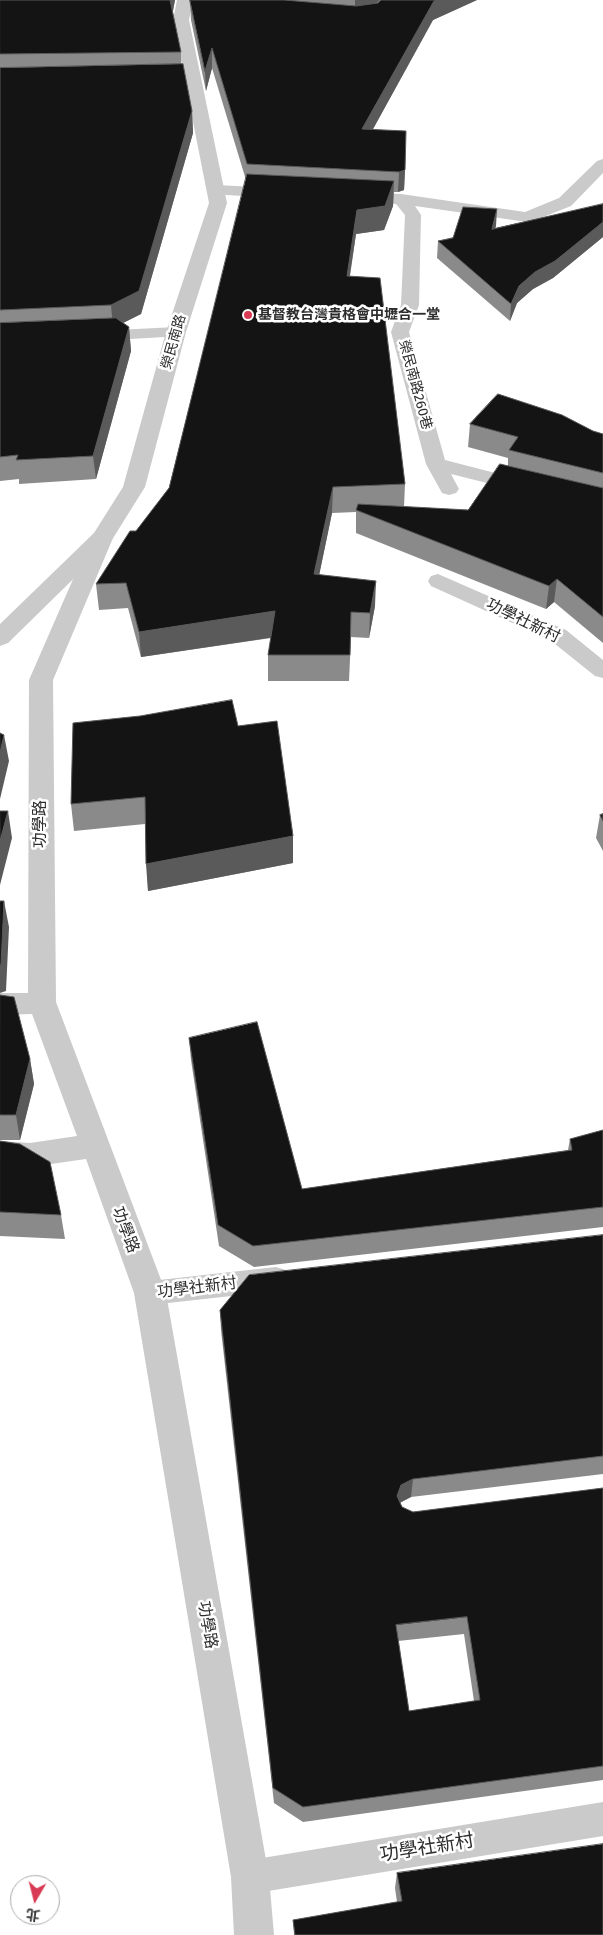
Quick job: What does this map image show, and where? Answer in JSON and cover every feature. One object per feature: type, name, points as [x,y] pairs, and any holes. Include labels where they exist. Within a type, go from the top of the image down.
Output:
[{"type":"street","name":"榮民南路","points":[[0,638],[102,538],[134,487],[176,332],[218,203],[184,81],[181,20],[191,4]]},
{"type":"street","name":"功學路","points":[[102,538],[41,680],[42,1002],[150,1293],[250,1878],[254,1935]]},
{"type":"street","points":[[0,1004],[17,1005],[42,1002]]},
{"type":"street","points":[[0,1153],[30,1155],[94,1146]]},
{"type":"lane","points":[[342,196],[401,199],[527,216],[565,202],[603,164]]},
{"type":"lane","points":[[215,190],[294,194]]},
{"type":"lane","name":"榮民南路260巷","points":[[401,199],[413,215],[410,305],[400,332],[436,464],[449,489]]},
{"type":"lane","points":[[78,336],[176,332]]},
{"type":"lane","points":[[436,464],[538,489]]},
{"type":"lane","name":"功學社新村","points":[[438,581],[558,635],[603,671]]},
{"type":"lane","name":"功學社新村","points":[[150,1293],[297,1276]]},
{"type":"lane","name":"功學社新村","points":[[250,1878],[603,1819]]},
{"type":"building","points":[[0,0],[170,0],[181,52],[0,54]]},
{"type":"building","points":[[190,0],[284,0],[356,6],[378,3],[381,0],[436,0],[362,129],[406,131],[405,170],[399,172],[247,164],[212,48],[205,71]]},
{"type":"building","points":[[183,64],[192,111],[139,291],[111,305],[0,310],[0,68]]},
{"type":"building","points":[[247,174],[394,181],[385,206],[357,210],[347,276],[380,278],[405,484],[333,487],[314,574],[376,581],[370,613],[351,612],[350,655],[268,655],[275,611],[139,632],[126,583],[96,584],[130,531],[136,531],[169,488]]},
{"type":"building","points":[[603,204],[603,222],[555,261],[535,272],[519,286],[511,304],[438,241],[453,238],[463,207],[497,209],[492,229]]},
{"type":"building","points":[[116,318],[129,327],[93,456],[16,460],[18,455],[0,457],[0,323]]},
{"type":"building","points":[[498,394],[562,415],[603,434],[603,473],[509,450],[518,437],[470,424]]},
{"type":"building","points":[[500,464],[603,488],[603,617],[557,579],[549,586],[356,510],[358,504],[468,510]]},
{"type":"building","points":[[232,700],[238,726],[277,721],[293,836],[146,864],[145,797],[71,804],[73,723],[140,716]]},
{"type":"building","points":[[0,733],[4,735],[0,753]]},
{"type":"building","points":[[0,811],[8,811],[0,841]]},
{"type":"building","points":[[0,901],[4,901],[1,965],[0,965]]},
{"type":"building","points":[[0,995],[14,997],[30,1059],[16,1115],[0,1115]]},
{"type":"building","points":[[257,1022],[302,1189],[572,1150],[570,1139],[603,1130],[603,1207],[253,1246],[218,1225],[189,1038]]},
{"type":"building","points":[[0,1141],[20,1144],[50,1162],[61,1215],[0,1212]]},
{"type":"building","points":[[603,1235],[603,1456],[413,1479],[401,1485],[397,1496],[402,1507],[413,1512],[603,1488],[603,1766],[303,1807],[273,1788],[220,1310],[249,1275]],"holes":[[[467,1617],[480,1700],[409,1711],[396,1625]]]},
{"type":"building","points":[[603,1844],[603,1935],[295,1935],[293,1920],[402,1901],[397,1873]]},
{"type":"place","name":"基督教台灣貴格會中壢合一堂","points":[[248,315]]}]
